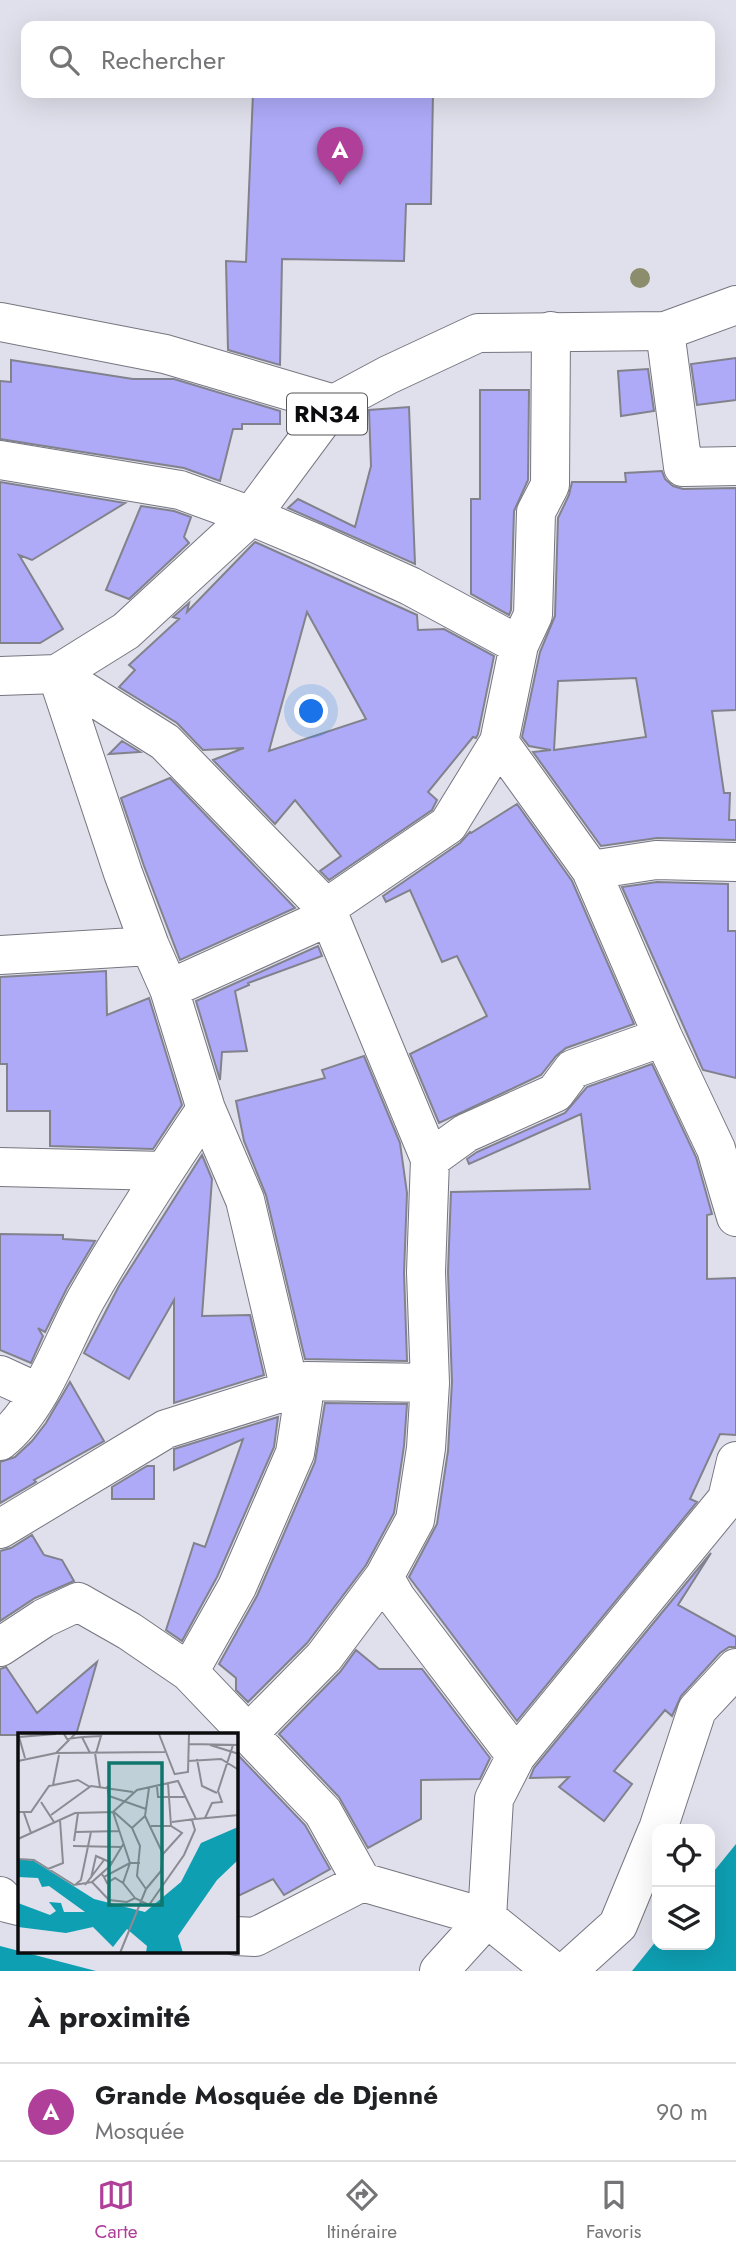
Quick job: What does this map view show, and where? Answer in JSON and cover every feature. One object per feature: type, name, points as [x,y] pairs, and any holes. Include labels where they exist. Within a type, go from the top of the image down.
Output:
[{"type":"street","name":"RN34","points":[[0,676],[57,674],[126,631],[251,516],[334,404],[388,375],[478,332],[665,331],[736,305]]},
{"type":"street","points":[[0,322],[165,354],[334,404]]},
{"type":"street","points":[[169,989],[327,913],[448,825],[499,742],[519,645],[533,615],[536,512],[550,485],[551,331]]},
{"type":"street","points":[[665,331],[683,467],[736,466]]},
{"type":"street","points":[[0,460],[180,490],[251,516],[410,586],[519,645]]},
{"type":"street","points":[[57,674],[165,742],[327,913],[430,1159],[426,1272],[430,1383],[426,1448],[415,1520],[384,1577],[324,1657],[249,1733]]},
{"type":"street","points":[[57,674],[150,946],[169,989],[206,1109],[245,1200],[290,1390],[303,1401],[295,1453],[237,1587],[189,1672]]},
{"type":"street","points":[[499,742],[591,870],[663,1037],[716,1149],[736,1217]]},
{"type":"street","points":[[591,870],[656,860],[736,862]]},
{"type":"street","points":[[0,956],[150,946]]},
{"type":"street","points":[[430,1159],[466,1133],[555,1093],[573,1069],[663,1037]]},
{"type":"street","points":[[0,1441],[11,1432],[39,1393],[86,1300],[164,1171],[206,1109]]},
{"type":"street","points":[[0,1167],[164,1171]]},
{"type":"street","points":[[0,1375],[39,1393]]},
{"type":"street","points":[[0,1529],[166,1429],[290,1390],[306,1381],[430,1383]]},
{"type":"street","points":[[439,1971],[486,1918],[494,1799],[516,1756],[727,1499],[736,1461]]},
{"type":"street","points":[[384,1577],[396,1598],[516,1756]]},
{"type":"street","points":[[0,1647],[44,1618],[78,1602],[129,1631],[189,1672],[323,1812],[362,1882]]},
{"type":"street","points":[[660,1824],[697,1710],[736,1668]]},
{"type":"street","points":[[567,1971],[618,1925],[652,1844]]},
{"type":"street","points":[[238,1936],[255,1937],[362,1882],[486,1918],[554,1971]]},
{"type":"street","points":[[0,1896],[7,1903],[18,1906]]},
{"type":"water","points":[[736,1844],[736,1971],[632,1971],[652,1946],[652,1950],[715,1950],[715,1870]]},
{"type":"water","points":[[0,1946],[18,1951],[18,1954],[31,1954],[96,1971],[0,1971]]},
{"type":"building","points":[[253,98],[433,98],[431,204],[406,204],[404,261],[282,259],[280,365],[228,350],[226,261],[246,262]]},
{"type":"building","points":[[736,358],[736,400],[697,405],[691,364]]},
{"type":"building","points":[[11,360],[133,379],[174,379],[280,411],[280,424],[242,424],[242,429],[233,429],[220,481],[184,468],[0,439],[0,381],[11,382]]},
{"type":"building","points":[[648,369],[654,411],[621,416],[618,371]]},
{"type":"building","points":[[480,390],[529,390],[528,480],[514,511],[509,615],[471,594],[471,499],[480,499]]},
{"type":"building","points":[[409,407],[415,564],[288,508],[298,499],[355,527],[371,466],[369,410]]},
{"type":"building","points":[[662,471],[665,479],[673,486],[683,489],[736,488],[736,710],[712,711],[724,793],[730,793],[729,820],[736,820],[736,840],[657,838],[601,846],[533,752],[551,750],[529,746],[522,737],[540,652],[555,616],[558,518],[572,482],[626,482],[625,473]],"holes":[[[636,678],[646,737],[554,750],[558,681]]]},
{"type":"building","points":[[0,482],[125,503],[32,560],[19,555],[63,629],[40,643],[0,643]]},
{"type":"building","points":[[141,506],[174,511],[191,517],[184,537],[189,543],[129,599],[106,590]]},
{"type":"building","points":[[255,542],[417,615],[418,630],[444,629],[494,656],[478,734],[428,792],[437,800],[432,810],[329,880],[320,871],[341,856],[295,800],[275,824],[213,760],[244,748],[203,750],[177,723],[119,687],[135,670],[129,665],[179,619],[173,617],[189,603],[187,612]],"holes":[[[307,612],[366,719],[269,751]]]},
{"type":"building","points":[[122,741],[140,752],[109,754]]},
{"type":"building","points":[[170,778],[295,908],[180,960],[121,798]]},
{"type":"building","points":[[517,804],[572,881],[634,1024],[566,1048],[541,1075],[439,1123],[410,1054],[487,1016],[457,956],[442,962],[410,890],[386,902],[383,896],[460,843],[470,832]]},
{"type":"building","points":[[657,882],[728,884],[728,931],[736,931],[736,1078],[703,1070],[622,887]]},
{"type":"building","points":[[318,946],[322,956],[248,983],[249,985],[235,991],[247,1051],[222,1052],[220,1080],[196,1001]]},
{"type":"building","points":[[106,971],[107,1015],[149,998],[182,1105],[153,1149],[50,1146],[50,1111],[7,1111],[7,1064],[0,1064],[0,977]]},
{"type":"building","points":[[364,1056],[400,1143],[407,1193],[404,1273],[407,1361],[305,1359],[266,1195],[244,1141],[236,1101],[325,1078],[322,1070]]},
{"type":"building","points":[[652,1064],[696,1157],[712,1214],[707,1215],[707,1279],[736,1278],[736,1435],[720,1434],[690,1499],[697,1502],[517,1721],[409,1577],[437,1524],[448,1451],[452,1382],[448,1272],[451,1192],[590,1189],[581,1114],[469,1164],[467,1159],[565,1113],[587,1087]]},
{"type":"building","points":[[202,1155],[212,1179],[202,1316],[250,1315],[264,1375],[174,1403],[174,1300],[129,1379],[84,1353],[119,1286]]},
{"type":"building","points":[[0,1234],[63,1235],[63,1239],[95,1241],[45,1332],[38,1328],[43,1336],[31,1363],[0,1350]]},
{"type":"building","points":[[70,1382],[104,1441],[34,1480],[36,1482],[0,1503],[0,1462],[15,1457],[32,1441]]},
{"type":"building","points":[[325,1403],[407,1404],[394,1513],[366,1565],[307,1643],[248,1702],[236,1690],[236,1678],[219,1664],[257,1596],[315,1462]]},
{"type":"building","points":[[278,1417],[274,1447],[217,1577],[182,1641],[166,1630],[194,1543],[205,1547],[243,1439],[174,1470],[174,1449]]},
{"type":"building","points":[[147,1466],[154,1466],[154,1499],[112,1499],[112,1487]]},
{"type":"building","points":[[32,1535],[44,1555],[62,1560],[74,1581],[35,1598],[0,1621],[0,1551],[11,1548]]},
{"type":"building","points":[[711,1553],[678,1605],[736,1637],[736,1647],[729,1647],[720,1653],[681,1696],[672,1716],[665,1710],[614,1771],[632,1784],[604,1821],[559,1787],[569,1777],[530,1778],[534,1768]]},
{"type":"building","points":[[356,1650],[379,1669],[422,1669],[490,1758],[480,1779],[421,1780],[421,1819],[368,1848],[339,1797],[279,1734],[340,1672]]},
{"type":"building","points":[[97,1662],[77,1733],[0,1735],[0,1669],[6,1667],[37,1713]]},
{"type":"building","points":[[238,1755],[305,1825],[330,1869],[284,1895],[273,1879],[238,1896]]},
{"type":"place","name":"Grande Mosquée de Djenné","points":[[340,185]]}]
